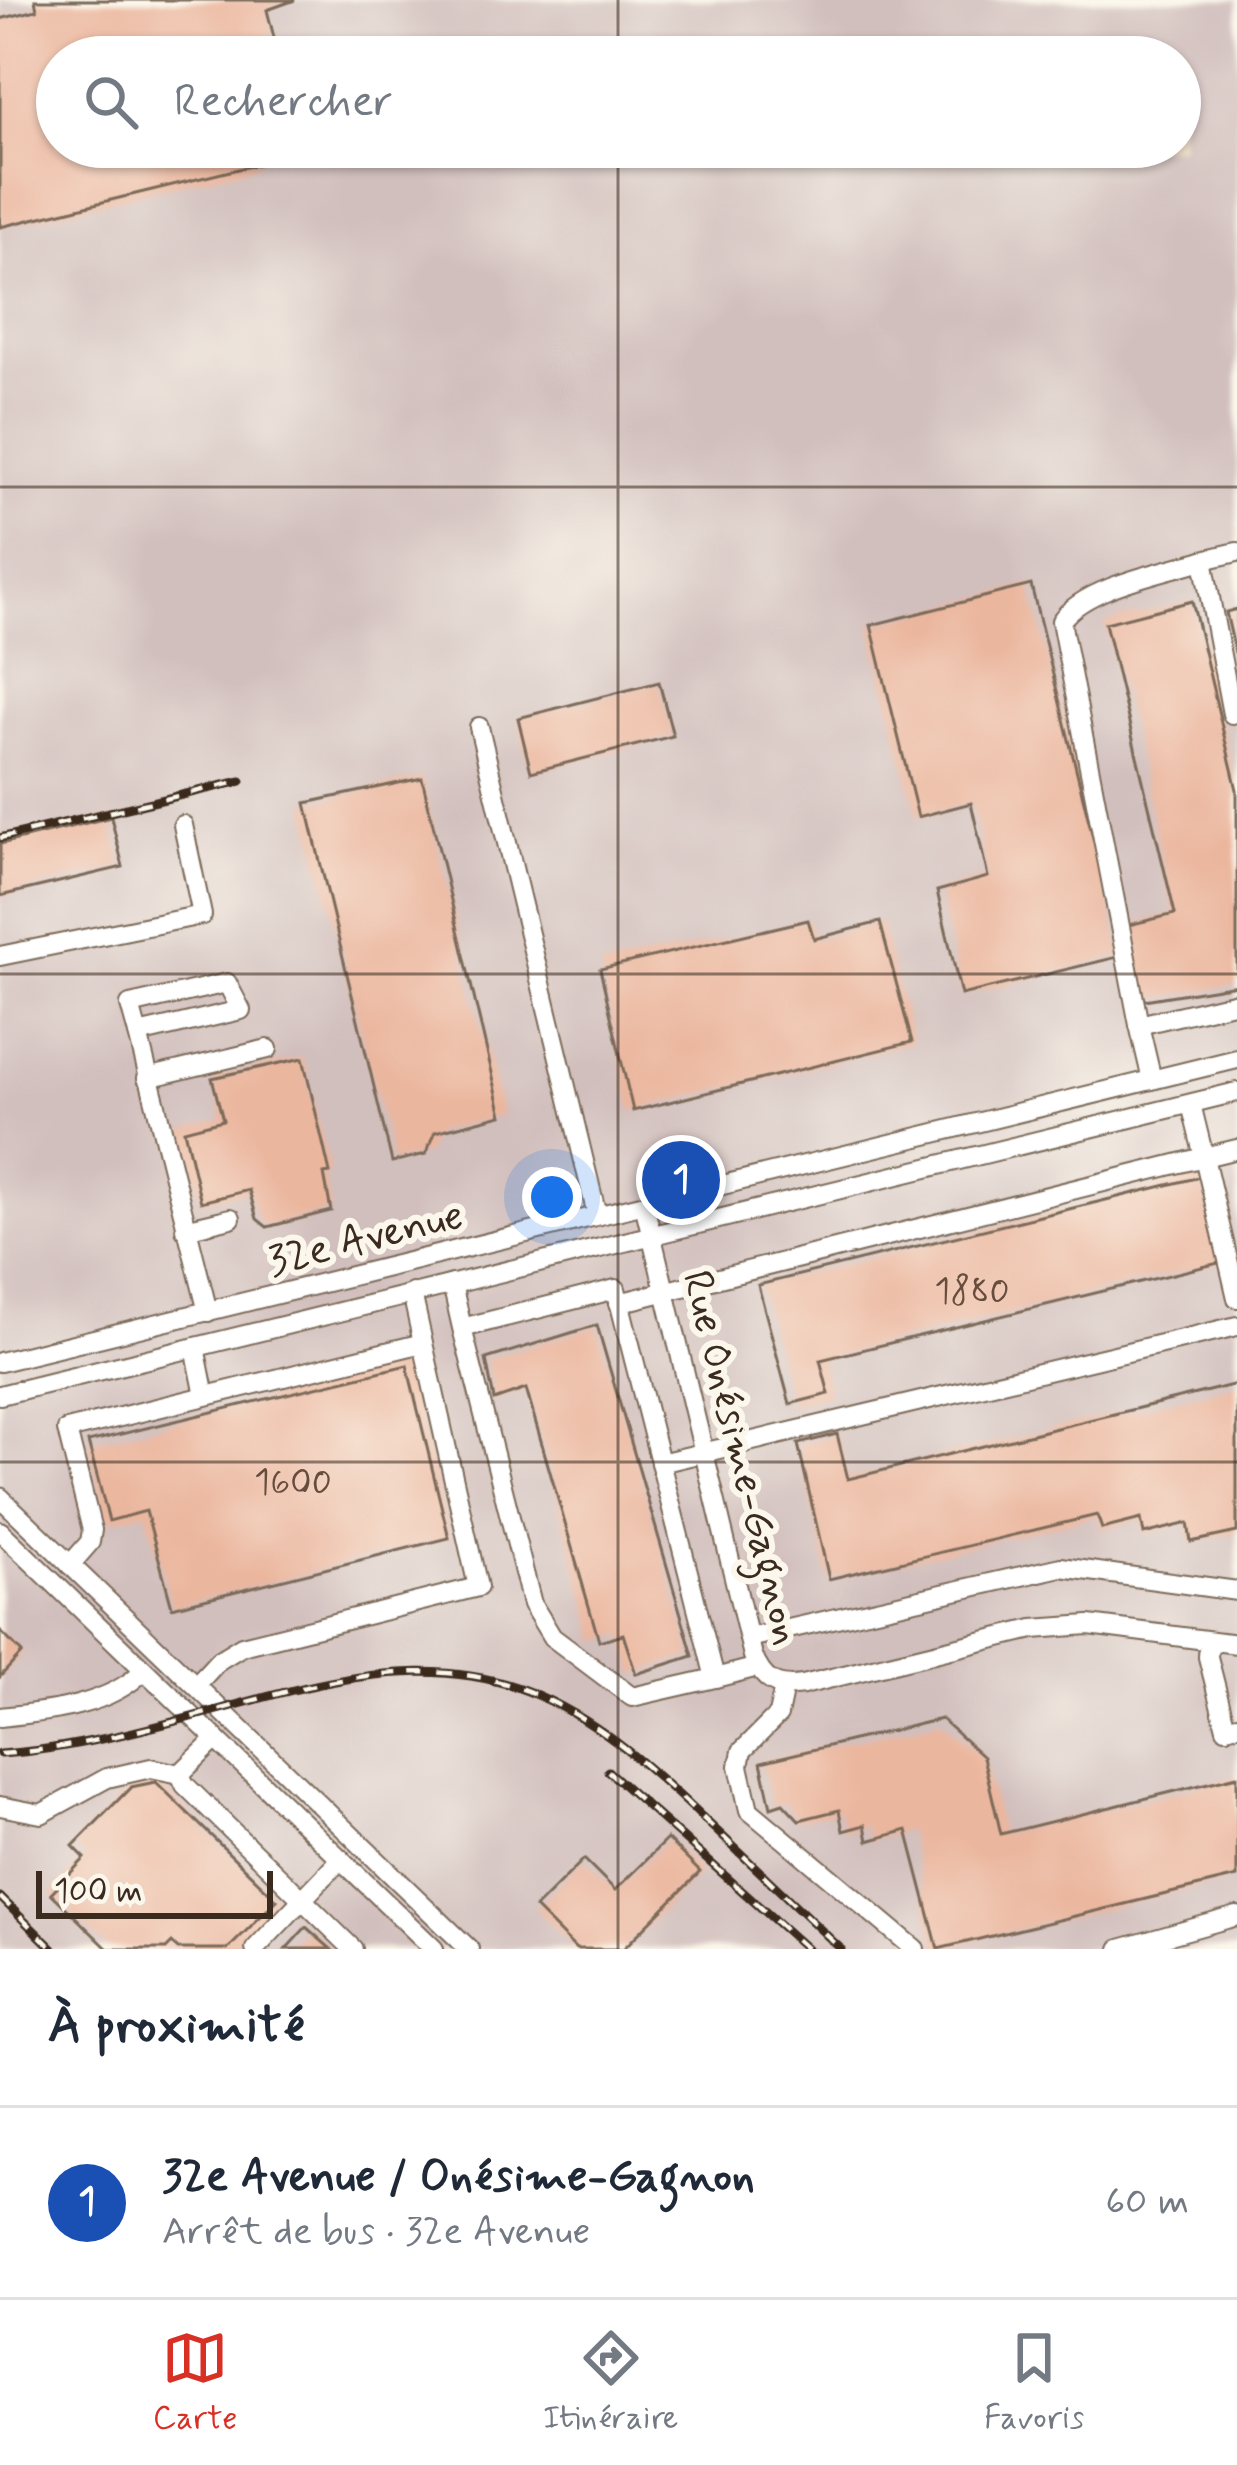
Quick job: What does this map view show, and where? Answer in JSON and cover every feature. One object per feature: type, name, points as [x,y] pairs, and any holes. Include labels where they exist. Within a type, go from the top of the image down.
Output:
[{"type":"street","points":[[1152,1080],[1061,621],[1069,609],[1096,594],[1237,552]]},
{"type":"street","points":[[1203,560],[1235,720]]},
{"type":"street","points":[[479,727],[597,1215]]},
{"type":"street","points":[[0,956],[202,915],[183,825]]},
{"type":"street","points":[[138,1034],[241,1010],[227,983],[130,1005],[208,1312]]},
{"type":"street","points":[[1139,1024],[1237,1002]]},
{"type":"street","points":[[147,1078],[268,1048]]},
{"type":"street","name":"32e Avenue","points":[[0,1362],[1237,1059]]},
{"type":"street","name":"32e Avenue","points":[[0,1395],[1237,1092]]},
{"type":"street","points":[[1191,1104],[1237,1298]]},
{"type":"street","points":[[619,1303],[1237,1149]]},
{"type":"street","name":"Rue Onésime-Gagnon","points":[[644,1204],[749,1637],[758,1667],[770,1682],[784,1687],[1055,1626],[1101,1626],[1237,1644]]},
{"type":"street","points":[[185,1228],[231,1218]]},
{"type":"street","points":[[452,1284],[532,1604],[552,1637],[632,1697],[758,1667]]},
{"type":"street","points":[[462,1328],[616,1289],[716,1678]]},
{"type":"street","points":[[196,1685],[219,1660],[242,1646],[478,1587],[412,1293]]},
{"type":"street","points":[[660,1462],[1237,1326]]},
{"type":"street","points":[[70,1565],[90,1542],[92,1530],[67,1430],[423,1343]]},
{"type":"street","points":[[195,1347],[206,1396]]},
{"type":"street","points":[[0,1497],[469,1949]]},
{"type":"street","points":[[0,1532],[434,1949]]},
{"type":"street","points":[[749,1637],[1061,1567],[1237,1591]]},
{"type":"street","points":[[1209,1641],[1208,1657],[1226,1728],[1237,1725]]},
{"type":"street","points":[[161,1686],[178,1669]]},
{"type":"street","points":[[0,1717],[50,1712],[121,1690],[145,1670]]},
{"type":"street","points":[[784,1687],[778,1715],[742,1751],[739,1766],[749,1810],[915,1949]]},
{"type":"street","points":[[180,1774],[217,1739]]},
{"type":"street","points":[[0,1806],[41,1814],[107,1778],[152,1768],[180,1774]]},
{"type":"street","points":[[180,1774],[184,1785],[353,1949]]},
{"type":"street","points":[[255,1949],[341,1859]]},
{"type":"street","points":[[1120,1949],[1237,1916]]},
{"type":"shaded area","points":[[0,0],[1237,0],[1237,1949],[0,1949]]},
{"type":"building","points":[[35,0],[295,0],[267,10],[274,36],[36,36],[36,168],[243,168],[0,227],[0,19],[37,10]]},
{"type":"building","points":[[1031,585],[1122,956],[961,995],[937,891],[988,877],[971,803],[918,817],[871,625]]},
{"type":"building","points":[[1192,601],[1237,790],[1237,985],[1144,1000],[1124,926],[1175,914],[1105,623]]},
{"type":"building","points":[[1237,609],[1237,651],[1235,652],[1226,612]]},
{"type":"building","points":[[659,682],[673,736],[531,772],[518,718]]},
{"type":"building","points":[[422,778],[502,1115],[435,1132],[426,1154],[392,1162],[306,803]]},
{"type":"building","points":[[111,817],[123,867],[0,896],[0,844]]},
{"type":"building","points":[[808,920],[814,939],[880,922],[912,1042],[633,1111],[600,969]]},
{"type":"building","points":[[303,1058],[330,1173],[324,1174],[331,1211],[267,1227],[257,1219],[249,1190],[201,1202],[184,1130],[223,1120],[212,1078]]},
{"type":"building","points":[[1200,1177],[1223,1262],[820,1360],[829,1394],[790,1404],[758,1285]]},
{"type":"building","points":[[597,1325],[693,1656],[636,1674],[623,1634],[599,1641],[526,1389],[494,1400],[486,1359]]},
{"type":"building","points":[[407,1365],[449,1538],[172,1607],[146,1511],[109,1521],[88,1442]]},
{"type":"building","points":[[1237,1384],[1237,1532],[1191,1542],[1188,1523],[1144,1534],[1141,1519],[1102,1529],[1097,1515],[829,1579],[798,1444],[837,1434],[848,1479]]},
{"type":"building","points":[[0,1631],[22,1653],[0,1677]]},
{"type":"building","points":[[941,1719],[983,1757],[1001,1834],[1237,1776],[1237,1877],[938,1949],[907,1830],[868,1841],[865,1825],[843,1831],[839,1810],[799,1820],[783,1803],[771,1807],[761,1762]]},
{"type":"building","points":[[156,1782],[277,1900],[228,1949],[178,1949],[172,1943],[166,1949],[108,1949],[51,1893],[85,1858],[73,1846],[131,1787]]},
{"type":"building","points":[[667,1839],[700,1872],[623,1949],[576,1949],[535,1908],[584,1859],[615,1890]]},
{"type":"building","points":[[306,1927],[331,1949],[286,1949]]},
{"type":"railway","points":[[0,838],[241,781]]},
{"type":"railway","points":[[0,1754],[110,1737],[359,1677],[418,1672],[470,1676],[518,1688],[608,1736],[653,1772],[841,1949]]},
{"type":"railway","points":[[608,1771],[807,1949]]},
{"type":"railway","points":[[0,1897],[53,1949]]},
{"type":"place","name":"32e Avenue / Onésime-Gagnon","points":[[681,1180]]}]
